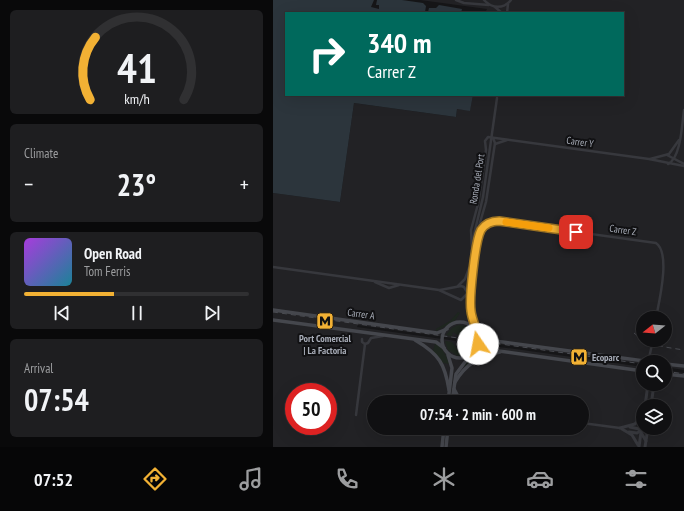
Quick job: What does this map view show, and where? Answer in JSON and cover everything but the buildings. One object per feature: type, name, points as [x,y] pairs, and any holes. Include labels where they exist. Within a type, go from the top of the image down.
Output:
[{"type":"main road","name":"Carrer A","points":[[273,310],[435,332],[447,329]]},
{"type":"main road","name":"Carrer A","points":[[273,320],[437,342],[444,348]]},
{"type":"main road","points":[[449,395],[452,368],[447,352],[444,348],[443,338],[447,329],[456,323],[463,322],[471,326],[477,334],[479,342],[476,350],[457,371],[453,395]]},
{"type":"main road","points":[[477,334],[486,339],[636,360]]},
{"type":"main road","points":[[412,339],[439,358],[446,373],[449,390]]},
{"type":"main road","points":[[476,350],[484,349],[636,370]]},
{"type":"main road","points":[[447,352],[457,358],[470,356]]},
{"type":"main road","points":[[455,382],[465,368],[474,360],[485,355],[504,352]]},
{"type":"main road","points":[[672,365],[684,366]]},
{"type":"main road","points":[[672,373],[684,376]]},
{"type":"main road","points":[[454,387],[456,395]]},
{"type":"main road","points":[[442,447],[443,435]]},
{"type":"main road","points":[[446,447],[447,435]]},
{"type":"street","points":[[456,0],[463,3],[500,7],[510,1]]},
{"type":"street","points":[[484,0],[501,12]]},
{"type":"street","points":[[507,12],[510,1]]},
{"type":"street","name":"Ronda del Port","points":[[467,292],[474,229],[483,197],[497,96]]},
{"type":"street","points":[[666,155],[663,159],[667,163],[671,162],[678,150],[684,110]]},
{"type":"street","points":[[649,159],[666,155],[674,149],[680,137]]},
{"type":"street","points":[[492,138],[495,141],[486,202],[471,251],[470,234],[478,204],[486,150],[485,144],[486,139],[492,138]]},
{"type":"street","name":"Carrer Y","points":[[492,138],[684,165]]},
{"type":"street","points":[[485,144],[489,147],[500,141],[509,140]]},
{"type":"street","points":[[666,155],[684,165]]},
{"type":"street","name":"Carrer Z","points":[[477,334],[471,311],[471,290],[479,237],[482,228],[488,223],[499,221],[655,242],[659,245],[662,252],[663,266],[657,311]]},
{"type":"street","points":[[455,298],[453,293],[457,286],[465,279],[470,265]]},
{"type":"street","points":[[273,267],[439,290],[455,298],[463,300],[467,292],[464,287],[457,286],[439,290]]},
{"type":"street","points":[[374,281],[387,288],[400,285]]},
{"type":"street","points":[[355,414],[365,344],[362,342],[361,332]]},
{"type":"street","points":[[365,344],[368,344],[371,338],[387,335]]},
{"type":"street","points":[[589,423],[620,428],[636,433]]},
{"type":"street","points":[[628,427],[636,423]]},
{"type":"street","points":[[620,428],[636,427]]},
{"type":"street","points":[[628,431],[634,436],[639,447]]},
{"type":"street","points":[[639,447],[640,435]]},
{"type":"street","points":[[643,435],[646,441]]},
{"type":"street","points":[[645,447],[646,435]]},
{"type":"shaded area","points":[[273,0],[374,0],[371,7],[379,9],[379,5],[376,5],[377,0],[402,0],[423,3],[426,6],[425,12],[285,12],[285,96],[473,96],[470,111],[457,109],[456,117],[354,103],[340,202],[273,193]]},
{"type":"shaded area","points":[[420,0],[684,0],[684,370],[672,368],[672,355],[636,355],[636,363],[358,325],[357,327],[636,366],[636,391],[672,391],[672,371],[684,373],[684,447],[273,447],[273,193],[340,202],[354,103],[456,117],[457,109],[470,110],[473,96],[624,96],[624,12],[486,12],[487,9]]},
{"type":"shaded area","points":[[439,5],[462,9],[461,12],[428,12],[429,8],[436,8]]},
{"type":"shaded area","points":[[458,312],[460,313],[455,321],[436,331],[436,329],[450,321]]},
{"type":"shaded area","points":[[458,325],[465,326],[470,329],[474,333],[476,339],[471,339],[471,335],[465,336],[463,333],[458,335],[453,332],[452,336],[446,335],[452,328]]},
{"type":"shaded area","points":[[445,341],[452,342],[459,352],[466,346],[469,348],[471,345],[475,346],[470,353],[458,356],[448,350]]},
{"type":"shaded area","points":[[435,344],[441,347],[450,364],[443,363],[433,351]]},
{"type":"shaded area","points":[[481,351],[486,351],[485,354],[463,366]]},
{"type":"railway","points":[[273,312],[636,363]]},
{"type":"railway","points":[[634,333],[645,341],[664,347],[684,350]]},
{"type":"railway","points":[[672,372],[684,374]]},
{"type":"slow traffic","points":[[506,222],[549,228]]},
{"type":"place","name":"Port Comercial | La Factoria","points":[[325,321]]},
{"type":"place","name":"Ecoparc","points":[[579,357]]},
{"type":"route","points":[[478,344],[478,335],[476,333],[471,315],[470,306],[479,237],[484,226],[488,223],[499,221],[576,232]]}]
